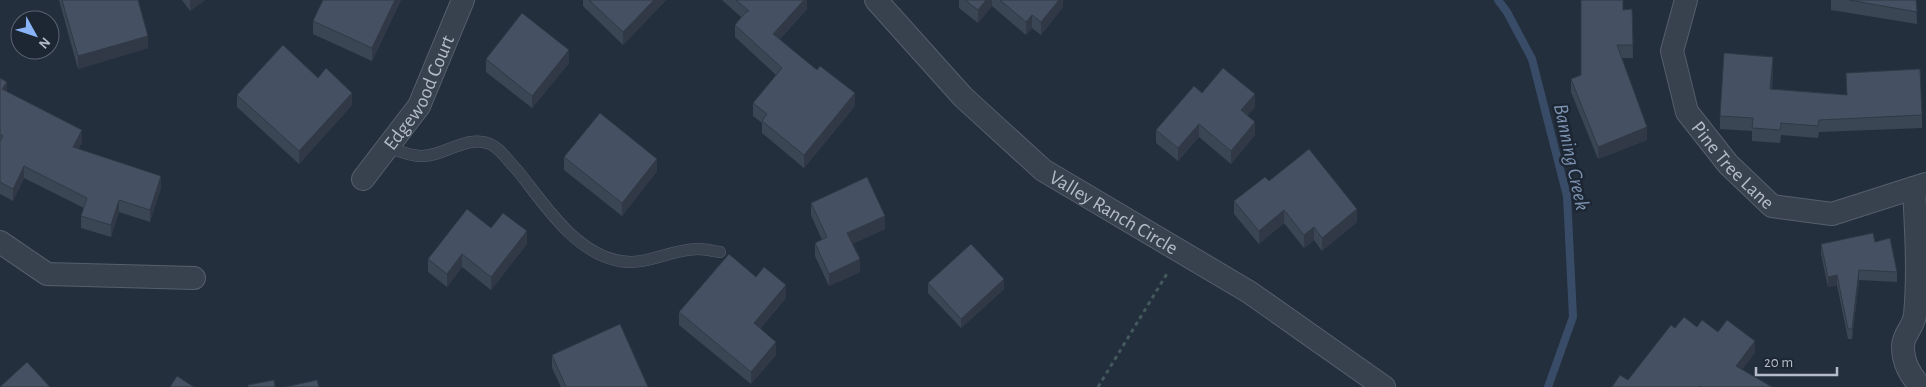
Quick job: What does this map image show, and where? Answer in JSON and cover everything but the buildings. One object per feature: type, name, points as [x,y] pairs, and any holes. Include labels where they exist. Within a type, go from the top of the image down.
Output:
[{"type":"street","name":"Edgewood Court","points":[[363,179],[419,106],[463,0]]},
{"type":"street","name":"Valley Ranch Circle","points":[[876,0],[963,97],[1043,170],[1249,292],[1384,387]]},
{"type":"street","name":"Pine Tree Lane","points":[[1686,0],[1672,51],[1687,112],[1728,164],[1772,206],[1832,214],[1920,186]]},
{"type":"street","points":[[1920,186],[1918,293],[1915,322],[1903,344],[1904,362],[1913,379],[1921,387]]},
{"type":"street","points":[[0,242],[47,274],[194,278]]},
{"type":"lane","points":[[388,147],[406,154],[422,157],[482,141],[493,145],[574,237],[594,252],[619,261],[637,262],[697,248],[720,252]]},
{"type":"path","points":[[1098,387],[1180,252]]},
{"type":"waterway","name":"Banning Creek","points":[[1498,0],[1507,12],[1532,59],[1567,196],[1573,317],[1548,387]]}]
